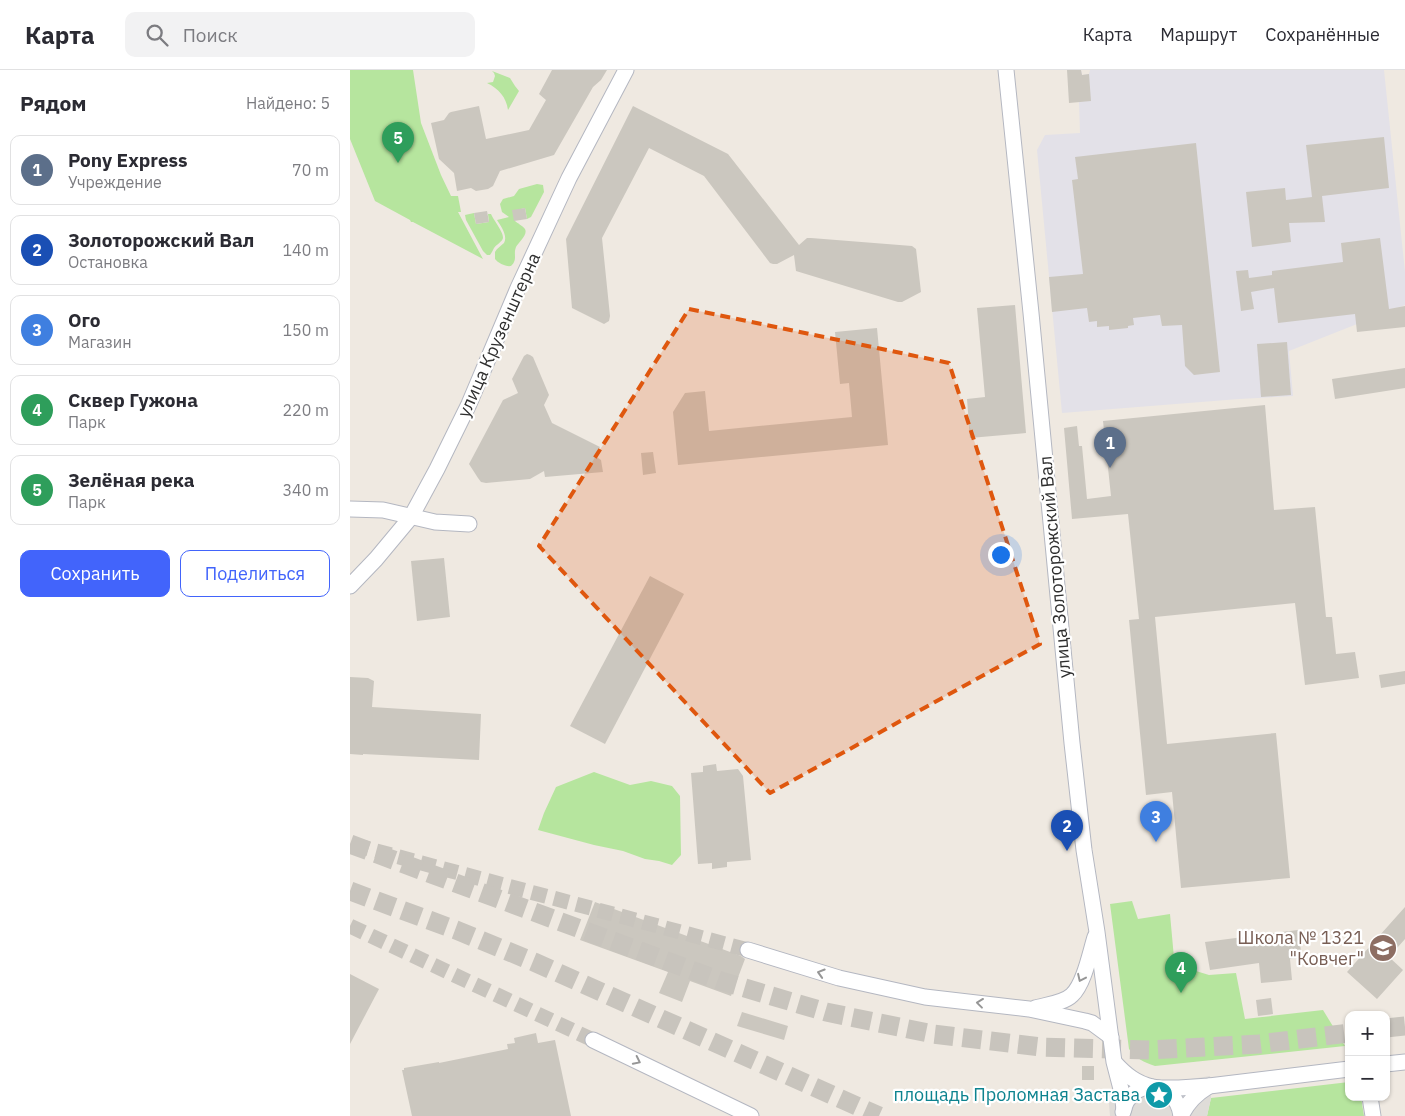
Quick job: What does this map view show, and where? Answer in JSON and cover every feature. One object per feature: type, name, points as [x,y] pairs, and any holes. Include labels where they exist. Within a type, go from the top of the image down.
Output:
[{"type":"street","name":"улица Крузенштерна","points":[[350,586],[376,559],[411,517],[469,404],[518,288],[569,178],[626,70]]},
{"type":"street","name":"улица Золоторожский Вал","points":[[1006,70],[1032,313],[1072,742],[1084,850],[1114,1062],[1122,1093],[1123,1113]]},
{"type":"street","points":[[350,509],[383,510],[435,522],[469,524]]},
{"type":"street","points":[[1029,1009],[1055,1003],[1072,995],[1082,979],[1097,932]]},
{"type":"street","points":[[748,950],[839,978],[916,995],[1029,1009],[1092,1024],[1111,1038]]},
{"type":"street","points":[[593,1040],[751,1116]]},
{"type":"street","points":[[1114,1062],[1132,1079],[1141,1084],[1179,1088],[1345,1069]]},
{"type":"street","points":[[1390,1064],[1405,1062]]},
{"type":"street","points":[[1181,1116],[1191,1099],[1208,1086]]},
{"type":"street","points":[[1123,1113],[1126,1102],[1137,1091],[1156,1087],[1173,1095],[1180,1108],[1181,1116]]},
{"type":"street","points":[[1371,1101],[1373,1116]]},
{"type":"highlighted area","points":[[689,309],[949,363],[1040,644],[770,793],[539,546]]},
{"type":"shaded area","points":[[1067,70],[1081,70],[1082,75],[1089,74],[1090,70],[1384,70],[1405,272],[1405,305],[1289,351],[1293,396],[1062,413],[1037,150],[1045,135],[1080,133],[1079,102]]},
{"type":"shaded area","name":"площадь Проломная Застава","points":[[1210,1076],[1211,1098],[1207,1116],[1110,1116],[1108,1092]]},
{"type":"green space","points":[[350,70],[413,70],[421,123],[451,196],[458,196],[461,212],[458,212],[483,259],[375,201],[350,139]]},
{"type":"green space","points":[[492,71],[510,78],[519,91],[508,110],[506,101],[501,94],[487,83],[493,82],[495,76]]},
{"type":"green space","points":[[537,184],[543,185],[544,192],[531,217],[527,219],[525,208],[513,211],[515,221],[526,231],[516,247],[513,264],[507,266],[502,264],[495,259],[495,252],[505,240],[504,231],[497,220],[509,217],[502,212],[500,204],[503,199],[514,196],[519,189]]},
{"type":"green space","points":[[474,213],[476,224],[489,222],[488,214],[491,214],[502,233],[503,238],[490,255],[483,251],[466,220],[465,215]]},
{"type":"green space","points":[[594,772],[630,785],[651,781],[672,786],[680,796],[681,855],[672,865],[538,830],[556,787]]},
{"type":"green space","points":[[1132,901],[1138,919],[1170,914],[1174,958],[1183,967],[1209,975],[1236,973],[1245,1019],[1323,1010],[1345,1046],[1155,1066],[1140,1060],[1129,1049],[1110,904]]},
{"type":"green space","points":[[1345,1082],[1345,1101],[1362,1101],[1364,1116],[1207,1116],[1211,1098]]},
{"type":"building","points":[[552,70],[607,70],[601,80],[593,87],[554,155],[500,171],[493,186],[488,189],[476,191],[471,188],[457,191],[454,173],[439,159],[431,123],[444,120],[451,112],[479,106],[486,139],[529,130],[546,100],[539,94]]},
{"type":"building","points":[[1067,70],[1081,70],[1082,75],[1089,74],[1091,101],[1069,103]]},
{"type":"building","points":[[633,106],[728,154],[799,245],[807,238],[811,238],[912,246],[916,249],[921,292],[902,302],[898,302],[796,271],[794,255],[777,264],[770,263],[704,176],[649,148],[602,238],[609,321],[604,324],[572,308],[566,239]]},
{"type":"building","points":[[1384,137],[1389,188],[1322,196],[1325,222],[1289,223],[1291,242],[1252,247],[1246,192],[1285,188],[1286,200],[1312,197],[1306,145]]},
{"type":"building","points":[[1196,143],[1220,372],[1194,375],[1185,366],[1182,325],[1162,326],[1160,315],[1133,318],[1134,325],[1128,326],[1128,328],[1109,330],[1109,326],[1097,327],[1097,321],[1089,322],[1087,308],[1052,312],[1049,277],[1083,274],[1072,180],[1078,179],[1075,157]]},
{"type":"building","points":[[525,208],[527,219],[514,221],[512,210]]},
{"type":"building","points":[[487,211],[489,222],[476,224],[474,213]]},
{"type":"building","points":[[1380,238],[1389,309],[1405,306],[1405,327],[1357,332],[1355,314],[1278,323],[1274,288],[1251,292],[1254,309],[1241,311],[1236,271],[1248,270],[1249,278],[1272,275],[1272,271],[1343,262],[1341,243]]},
{"type":"building","points":[[1015,305],[1026,433],[970,438],[967,399],[985,397],[977,308]]},
{"type":"building","points":[[877,328],[888,445],[678,465],[673,412],[685,393],[705,391],[709,431],[852,417],[849,383],[840,384],[835,332]]},
{"type":"building","points":[[1287,342],[1291,395],[1261,397],[1257,344]]},
{"type":"building","points":[[527,354],[533,357],[549,395],[544,405],[552,423],[600,447],[595,456],[601,460],[603,472],[545,477],[544,471],[530,479],[486,483],[481,482],[478,478],[469,464],[503,400],[518,393],[512,379],[524,356]]},
{"type":"building","points":[[1405,368],[1405,388],[1335,399],[1332,379]]},
{"type":"building","points":[[1265,405],[1274,510],[1315,507],[1326,617],[1332,617],[1336,654],[1355,652],[1359,678],[1305,685],[1295,603],[1155,617],[1167,744],[1276,733],[1290,878],[1181,888],[1172,792],[1146,795],[1129,620],[1139,619],[1128,514],[1072,519],[1064,428],[1077,426],[1079,446],[1082,446],[1087,499],[1111,496],[1103,421]]},
{"type":"building","points":[[653,452],[656,473],[643,475],[641,453]]},
{"type":"building","points":[[444,558],[450,617],[417,621],[411,561]]},
{"type":"building","points":[[650,576],[684,594],[605,744],[570,726]]},
{"type":"building","points":[[1405,671],[1405,684],[1381,688],[1379,675]]},
{"type":"building","points":[[350,677],[368,678],[374,681],[372,707],[481,714],[479,760],[350,754]]},
{"type":"building","points":[[716,764],[717,771],[738,769],[743,776],[751,860],[727,862],[727,867],[712,869],[712,863],[698,864],[691,773],[703,772],[703,766]]},
{"type":"building","points":[[595,902],[741,956],[745,959],[731,996],[690,981],[682,1002],[659,993],[668,972],[580,940]]},
{"type":"building","name":"Школа № 1321 \"Ковчег\"","points":[[1405,907],[1405,939],[1389,957],[1403,970],[1377,999],[1347,972]]},
{"type":"building","points":[[1298,930],[1302,958],[1290,959],[1292,980],[1261,983],[1259,963],[1210,970],[1205,942]]},
{"type":"building","points":[[350,974],[379,989],[350,1044]]},
{"type":"building","points":[[1271,998],[1273,1014],[1258,1016],[1256,1000]]},
{"type":"building","points":[[742,1012],[788,1026],[784,1040],[737,1026]]},
{"type":"building","points":[[536,1033],[538,1043],[555,1040],[571,1116],[412,1116],[402,1070],[404,1068],[508,1049],[507,1044],[515,1043],[514,1038]]},
{"type":"building","points":[[1082,1066],[1094,1066],[1094,1080],[1082,1080]]},
{"type":"tunnel","points":[[350,844],[721,981],[826,1012],[933,1034],[1041,1047],[1150,1050],[1259,1044],[1345,1033]]},
{"type":"tunnel","points":[[354,845],[748,950]]},
{"type":"tunnel","points":[[350,891],[456,930],[534,962],[879,1116]]},
{"type":"tunnel","points":[[350,926],[593,1040]]},
{"type":"tunnel","points":[[1390,1028],[1405,1026]]},
{"type":"place","name":"Зелёная река","points":[[398,163]]},
{"type":"place","name":"Pony Express","points":[[1110,468]]},
{"type":"place","name":"Ого","points":[[1156,842]]},
{"type":"place","name":"Золоторожский Вал","points":[[1067,851]]},
{"type":"place","name":"Школа № 1321 \"Ковчег\"","points":[[1383,948]]},
{"type":"place","name":"Сквер Гужона","points":[[1181,993]]},
{"type":"place","name":"площадь Проломная Застава","points":[[1159,1095]]}]
